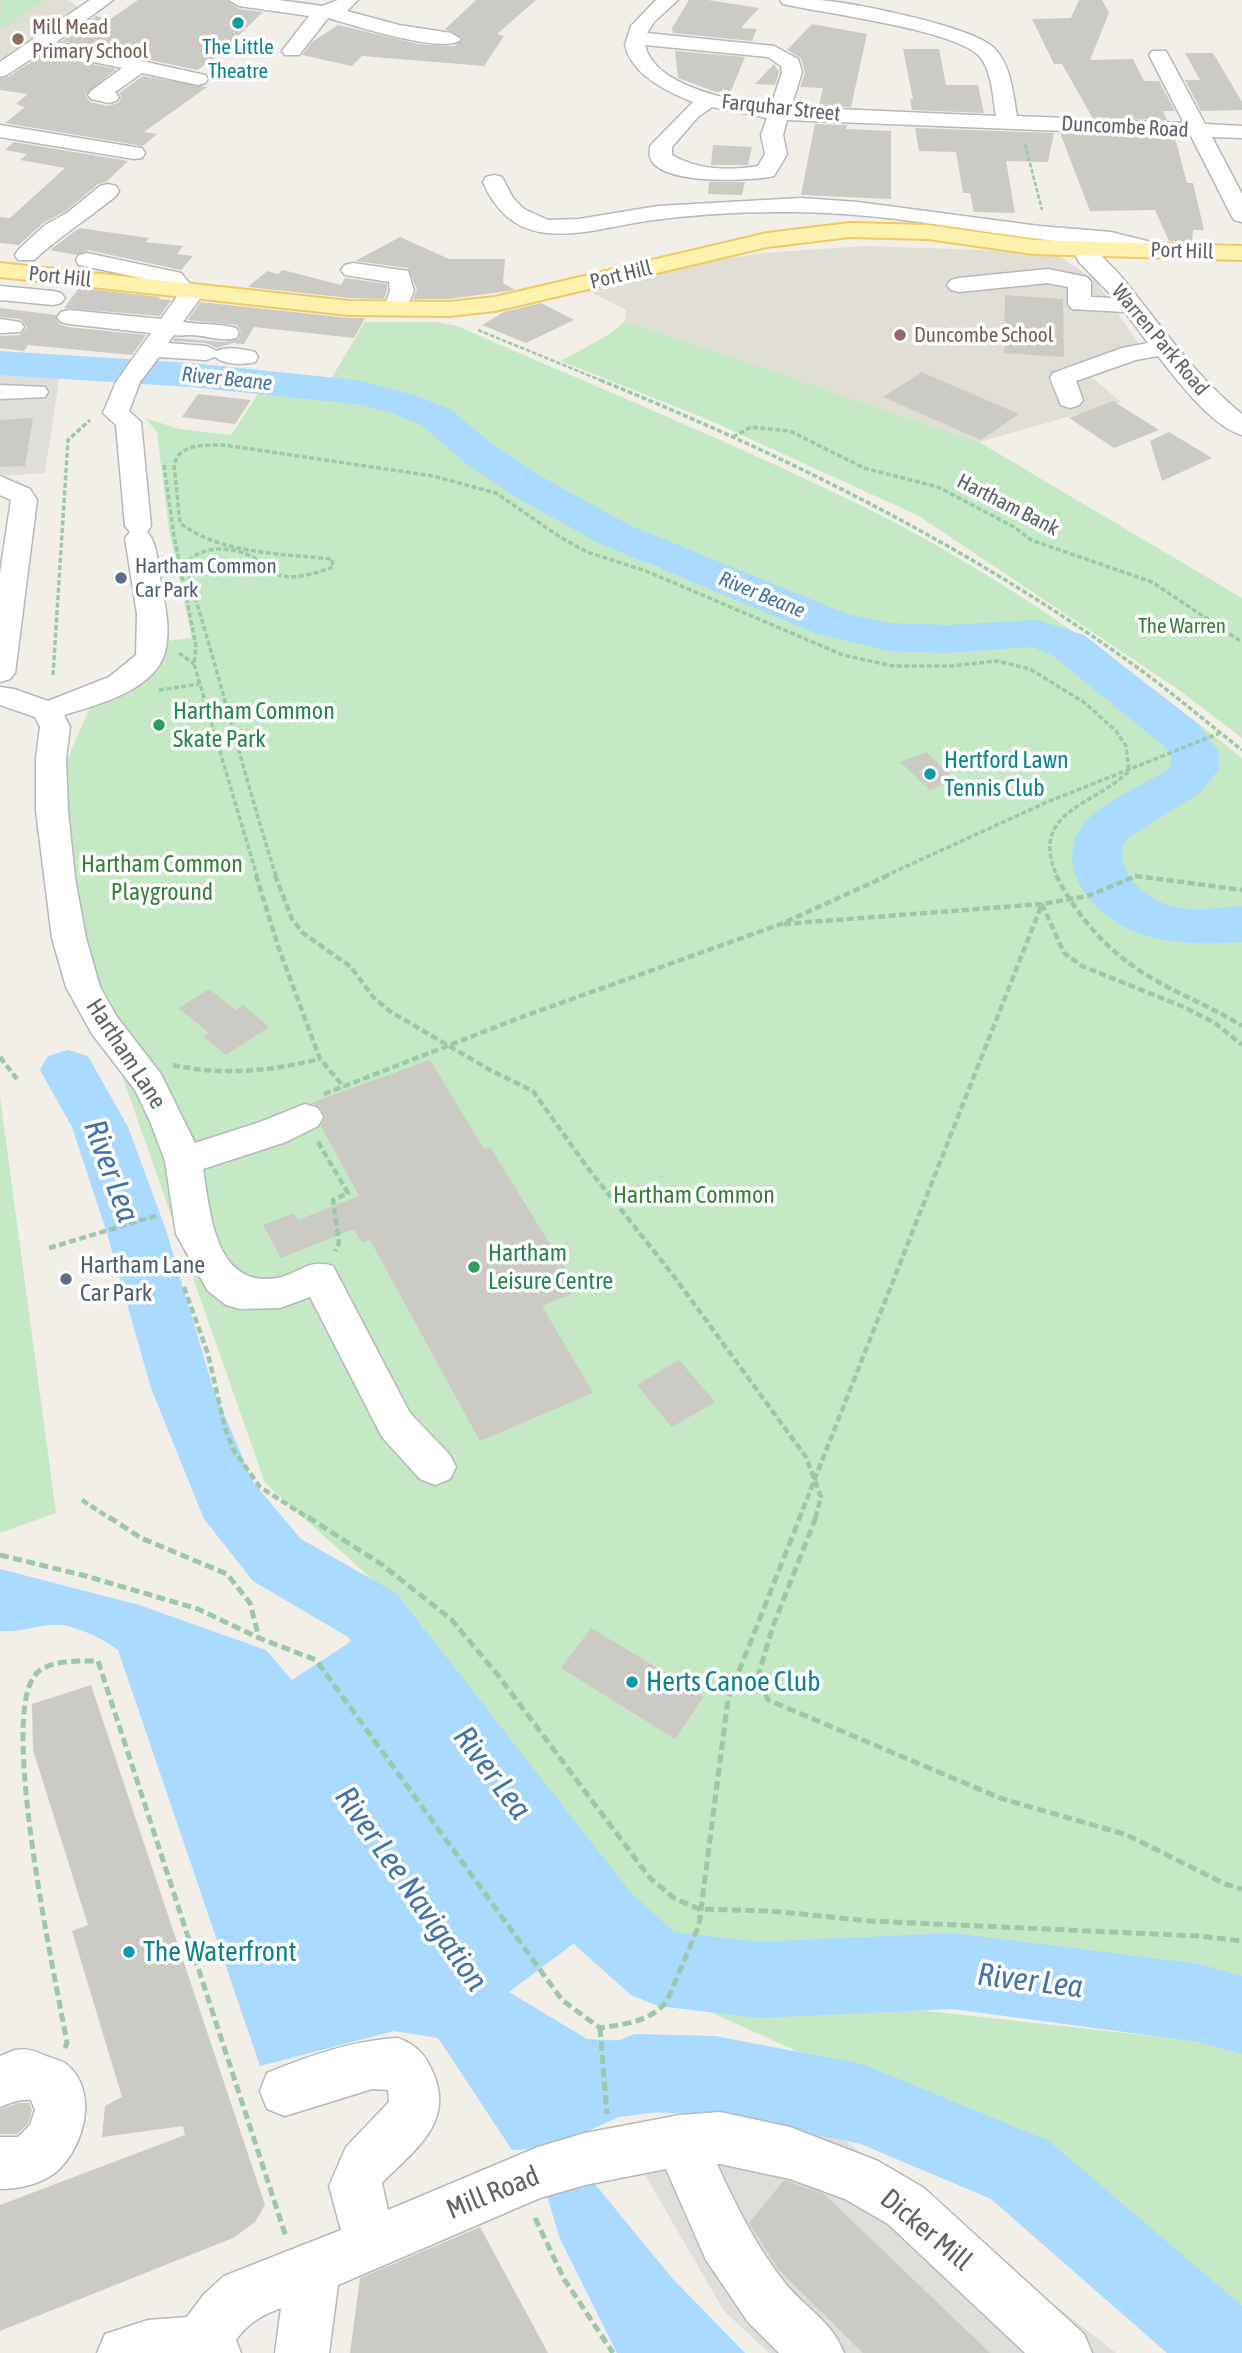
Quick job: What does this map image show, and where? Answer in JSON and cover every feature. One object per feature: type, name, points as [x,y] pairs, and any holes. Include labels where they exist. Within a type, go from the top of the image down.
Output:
[{"type":"main road","name":"Port Hill","points":[[25,266],[188,290],[395,310],[449,309],[495,304],[767,240],[807,233],[850,230],[906,231],[1034,247],[1242,253]]},
{"type":"street","points":[[0,71],[103,0]]},
{"type":"street","points":[[239,0],[319,12],[374,26],[441,35]]},
{"type":"street","points":[[292,51],[319,12],[350,0]]},
{"type":"street","points":[[668,0],[645,22],[635,38],[751,48],[782,56],[791,63],[792,72],[772,135],[775,160],[766,170],[740,174],[696,172],[670,165],[661,158],[661,146],[691,113],[708,100]]},
{"type":"street","points":[[790,0],[917,26],[971,41],[985,50],[992,62],[1014,122]]},
{"type":"street","name":"Farquhar Street","points":[[635,38],[636,52],[653,72],[691,95],[708,100],[781,113],[1014,122]]},
{"type":"street","points":[[39,44],[198,79]]},
{"type":"street","points":[[1159,55],[1242,215]]},
{"type":"street","points":[[109,97],[98,95],[138,66]]},
{"type":"street","name":"Duncombe Road","points":[[1014,122],[1242,132]]},
{"type":"street","points":[[0,131],[134,153]]},
{"type":"street","points":[[494,182],[499,196],[522,218],[539,226],[565,226],[651,213],[800,205],[1111,239],[1151,249]]},
{"type":"street","points":[[25,266],[53,230],[75,218],[108,191]]},
{"type":"street","name":"Warren Park Road","points":[[1083,248],[1087,257],[1113,281],[1163,348],[1208,398],[1242,426]]},
{"type":"street","name":"Port Hill","points":[[0,253],[25,266]]},
{"type":"street","points":[[88,260],[173,278],[188,290],[209,341]]},
{"type":"street","points":[[354,270],[400,276],[402,291],[395,310]]},
{"type":"street","points":[[959,285],[1048,276],[1079,282],[1080,304],[1131,305]]},
{"type":"street","points":[[0,293],[53,298]]},
{"type":"street","points":[[69,317],[209,341]]},
{"type":"street","points":[[149,355],[209,341]]},
{"type":"street","points":[[0,484],[21,495],[24,500],[1,686],[47,711],[89,698],[136,671],[149,657],[153,634],[138,532],[123,395],[149,355],[209,341]]},
{"type":"street","points":[[1070,400],[1062,378],[1131,353],[1163,348]]},
{"type":"street","points":[[2,405],[36,392]]},
{"type":"street","name":"Hartham Lane","points":[[47,711],[55,727],[51,759],[52,811],[69,938],[83,987],[104,1025],[130,1055],[149,1083],[168,1121],[183,1161],[195,1234],[222,1280],[240,1294],[280,1293],[319,1277]]},
{"type":"street","points":[[183,1161],[273,1132],[305,1117]]},
{"type":"street","points":[[319,1277],[396,1425],[435,1467]]},
{"type":"street","points":[[285,2091],[372,2064],[398,2063],[410,2073],[416,2095],[414,2113],[364,2165],[355,2186],[371,2242]]},
{"type":"street","points":[[0,2082],[24,2073],[40,2076],[52,2085],[60,2100],[60,2117],[54,2135],[43,2150],[27,2161],[10,2165],[0,2163]]},
{"type":"street","name":"Dicker Mill","points":[[680,2141],[720,2138],[750,2142],[790,2153],[860,2179],[906,2206],[1065,2353]]},
{"type":"street","points":[[680,2141],[724,2241],[767,2303],[817,2353]]},
{"type":"street","name":"Mill Road","points":[[124,2353],[175,2342],[207,2350],[223,2313],[243,2295],[304,2272],[562,2161],[680,2141]]},
{"type":"street","points":[[302,2353],[304,2272]]},
{"type":"path","points":[[1014,122],[1050,234]]},
{"type":"path","points":[[449,309],[468,325],[701,421],[894,516],[1006,581],[1144,671],[1242,750]]},
{"type":"path","points":[[53,675],[68,440],[89,421],[116,388],[123,395]]},
{"type":"path","name":"Hartham Bank","points":[[732,437],[751,427],[790,430],[864,468],[938,487],[1014,527],[1031,540],[1152,582],[1242,642]]},
{"type":"path","points":[[1242,1026],[1209,1005],[1157,982],[1132,967],[1091,930],[1070,899],[1049,859],[1047,844],[1056,826],[1077,807],[1124,776],[1130,767],[1126,746],[1116,731],[1101,716],[1044,676],[1011,662],[997,660],[951,666],[893,666],[843,655],[646,571],[587,552],[560,537],[496,493],[477,486],[433,475],[241,447],[208,445],[183,450],[176,457],[174,465],[180,523],[185,529],[196,536],[261,550],[332,559],[333,567],[323,571],[282,576],[267,570],[253,557],[234,552],[198,552],[189,556],[185,565],[283,900],[303,933],[351,967],[373,996],[409,1024],[533,1091],[587,1167],[673,1275],[806,1457],[821,1497],[812,1531],[773,1626],[758,1676],[768,1700],[1000,1798],[1127,1835],[1225,1884],[1242,1889]]},
{"type":"path","points":[[164,460],[174,536],[196,646],[194,664],[278,946],[320,1059],[344,1087],[781,924],[1130,767],[1220,733]]},
{"type":"path","points":[[781,924],[1042,904],[1088,896],[1136,876],[1242,890]]},
{"type":"path","points":[[1042,904],[1064,953],[1082,965],[1184,1007],[1215,1023],[1242,1045]]},
{"type":"path","points":[[599,2030],[644,2020],[663,2008],[699,1925],[728,1699],[1042,904]]},
{"type":"path","points":[[130,1055],[152,1057],[208,1073],[230,1073],[320,1059]]},
{"type":"path","points":[[0,1058],[17,1079]]},
{"type":"path","points":[[305,1117],[348,1193],[333,1200],[339,1243],[319,1277]]},
{"type":"path","points":[[49,1248],[151,1219]]},
{"type":"path","points":[[183,1281],[208,1354],[225,1428],[233,1449],[260,1488],[381,1564],[451,1619],[497,1674],[650,1878],[674,1898],[699,1909],[771,1911],[870,1921],[979,1927],[1199,1936],[1242,1941]]},
{"type":"path","points":[[82,1500],[141,1538],[227,1574],[250,1603],[259,1638]]},
{"type":"path","points":[[0,1555],[86,1576],[198,1609],[259,1638],[316,1660],[562,2000],[599,2030]]},
{"type":"path","points":[[52,2085],[67,2043],[24,1793],[21,1703],[33,1677],[46,1669],[76,1661],[99,1661],[275,2196],[304,2272]]},
{"type":"path","points":[[599,2030],[562,2161],[564,2279],[613,2353]]},
{"type":"shaded area","name":"Mill Mead Primary School","points":[[0,0],[67,0],[77,6],[73,13],[0,64]]},
{"type":"shaded area","name":"Duncombe School","points":[[865,246],[1041,252],[1061,257],[1096,281],[1142,349],[1090,376],[1121,402],[979,442],[625,321],[626,310],[589,291],[712,261],[763,253]]},
{"type":"shaded area","points":[[0,372],[60,373],[45,473],[0,476]]},
{"type":"shaded area","points":[[817,2118],[1116,2353],[769,2353],[724,2311],[641,2168]]},
{"type":"green space","points":[[1,0],[44,0],[3,29],[0,28]]},
{"type":"green space","name":"The Warren","points":[[625,321],[979,442],[1242,598],[1242,738],[1179,690],[919,516],[709,420],[561,361],[610,334]]},
{"type":"green space","points":[[365,322],[436,322],[457,326],[774,464],[878,514],[974,567],[1020,596],[1111,658],[1242,758],[1242,912],[1168,910],[1139,896],[1110,866],[1115,848],[1124,832],[1169,808],[1204,784],[1209,752],[1194,734],[1055,631],[1014,622],[903,629],[857,620],[807,604],[765,583],[628,529],[501,459],[462,425],[433,406],[405,394],[328,384]]},
{"type":"green space","name":"Hartham Common","points":[[260,391],[363,403],[417,421],[440,434],[471,462],[582,532],[657,568],[672,566],[830,635],[902,651],[987,645],[1012,639],[1039,642],[1166,745],[1175,757],[1181,773],[1177,778],[1092,821],[1079,849],[1085,875],[1100,898],[1102,907],[1149,936],[1189,941],[1242,936],[1242,1990],[1227,1986],[1034,1967],[706,1948],[638,1923],[414,1617],[265,1483],[36,830],[92,703],[166,641],[192,638],[169,530],[157,432],[145,418],[179,429],[231,435]]},
{"type":"green space","points":[[0,1097],[56,1513],[0,1533]]},
{"type":"green space","points":[[864,2004],[1242,2046],[1242,2337],[1036,2160],[695,2005]]},
{"type":"water","name":"River Lee Navigation","points":[[0,1569],[139,1605],[266,1650],[292,1680],[364,1633],[585,1935],[509,1992],[587,2039],[711,2045],[719,2104],[619,2117],[572,2138],[590,2178],[672,2278],[745,2353],[617,2353],[560,2239],[533,2149],[512,2150],[438,2038],[394,2031],[260,2066],[118,1650],[92,1634],[62,1625],[0,1631]]},
{"type":"building","points":[[138,0],[227,0],[239,9],[263,12],[215,58],[197,70],[62,41],[96,16],[109,20]]},
{"type":"building","points":[[476,0],[536,0],[497,34],[504,36],[484,66],[362,56],[352,66],[302,55],[312,42],[338,25],[418,44],[454,46],[463,38],[445,29]]},
{"type":"building","points":[[689,0],[708,0],[759,8],[741,28],[757,29],[752,41],[673,33],[672,28]]},
{"type":"building","points":[[1079,0],[1102,0],[1109,13],[1090,60],[1133,59],[1144,81],[1159,81],[1175,111],[1163,111],[1167,120],[1092,117],[1062,64],[1054,64],[1032,19],[1071,18]]},
{"type":"building","points":[[812,24],[867,34],[851,107],[819,106],[823,88],[800,87],[805,73],[801,58],[787,50]]},
{"type":"building","points":[[903,49],[939,49],[946,85],[978,85],[984,113],[912,110],[910,99],[913,99]]},
{"type":"building","points":[[675,51],[745,57],[731,91],[716,92],[678,78]]},
{"type":"building","points":[[1185,53],[1213,53],[1242,102],[1242,110],[1201,111],[1185,80],[1200,80]]},
{"type":"building","points":[[44,54],[116,69],[85,95],[90,102],[108,106],[118,103],[122,97],[119,93],[143,76],[207,87],[144,132],[157,134],[143,146],[5,123],[25,107],[16,104],[28,94],[0,90],[0,79],[8,77]]},
{"type":"building","points":[[774,64],[779,72],[775,85],[755,84]]},
{"type":"building","points":[[815,124],[847,125],[846,129],[891,131],[891,199],[801,195]]},
{"type":"building","points":[[915,128],[1054,133],[1048,162],[1006,161],[1015,213],[974,212],[970,193],[963,193],[956,152],[919,151]]},
{"type":"building","points":[[1060,133],[1175,138],[1187,183],[1193,183],[1204,230],[1193,230],[1192,242],[1169,241],[1155,210],[1090,211]]},
{"type":"building","points":[[14,142],[128,161],[106,182],[98,184],[66,211],[43,223],[19,245],[0,243],[0,217],[10,218],[65,168],[20,160],[27,154],[5,150]]},
{"type":"building","points":[[713,145],[752,147],[748,165],[711,165]]},
{"type":"building","points":[[709,182],[745,182],[742,195],[708,194]]},
{"type":"building","points":[[79,228],[149,238],[146,242],[183,246],[177,254],[193,256],[181,270],[88,250],[76,255],[50,250]]},
{"type":"building","points":[[400,237],[449,259],[505,259],[503,283],[515,290],[449,299],[413,299],[417,290],[408,268],[355,261]]},
{"type":"building","points":[[283,270],[341,285],[345,278],[387,284],[387,291],[384,299],[349,298],[248,287],[267,271],[278,274]]},
{"type":"building","points":[[79,288],[171,300],[160,316],[64,308]]},
{"type":"building","points":[[1005,295],[1063,299],[1064,357],[1004,353]]},
{"type":"building","points":[[200,302],[365,318],[354,338],[254,327],[244,344],[233,343],[217,348],[206,343],[173,341],[175,338],[224,342],[238,339],[241,332],[237,325],[188,320]]},
{"type":"building","points":[[541,303],[574,320],[526,343],[482,325],[504,312]]},
{"type":"building","points":[[0,308],[56,315],[59,324],[68,327],[146,335],[132,355],[28,345],[24,351],[0,348],[0,336],[20,335],[27,327],[20,319],[0,317]]},
{"type":"building","points":[[922,372],[1019,414],[981,440],[883,397]]},
{"type":"building","points":[[198,394],[251,400],[235,424],[182,417]]},
{"type":"building","points":[[1113,401],[1159,430],[1114,448],[1069,418]]},
{"type":"building","points":[[33,418],[25,466],[0,467],[0,420]]},
{"type":"building","points":[[1169,432],[1212,458],[1162,481],[1150,441]]},
{"type":"building","name":"Hertford Lawn Tennis Club","points":[[926,752],[955,780],[930,790],[900,762]]},
{"type":"building","points":[[209,989],[236,1010],[243,1005],[269,1027],[226,1055],[203,1036],[209,1033],[179,1008]]},
{"type":"building","name":"Hartham Leisure Centre","points":[[430,1060],[484,1149],[490,1147],[579,1291],[542,1306],[593,1393],[480,1441],[370,1240],[362,1243],[354,1229],[281,1258],[263,1225],[294,1213],[298,1220],[359,1196],[321,1126],[325,1116],[320,1107],[311,1103]]},
{"type":"building","points":[[679,1360],[715,1402],[672,1427],[637,1385]]},
{"type":"building","name":"Herts Canoe Club","points":[[591,1628],[704,1696],[675,1739],[561,1668]]},
{"type":"building","name":"The Waterfront","points":[[91,1685],[265,2205],[255,2222],[233,2238],[0,2331],[0,2205],[185,2135],[183,2126],[102,2137],[105,2106],[122,2097],[72,1931],[88,1925],[33,1750],[32,1704]]},
{"type":"building","points":[[29,2103],[32,2110],[28,2124],[17,2134],[0,2134],[0,2109]]},
{"type":"building","points":[[784,2180],[824,2194],[990,2353],[863,2353],[778,2269],[749,2223]]},
{"type":"building","points":[[480,2227],[548,2353],[350,2353],[360,2278]]},
{"type":"waterway","name":"River Beane","points":[[0,363],[191,375],[356,392],[403,404],[436,417],[478,453],[529,487],[614,534],[834,625],[889,637],[946,639],[1037,633],[1068,645],[1181,735],[1195,752],[1195,769],[1183,782],[1109,827],[1096,847],[1101,877],[1128,905],[1157,921],[1189,926],[1242,924]]},
{"type":"waterway","name":"River Lea","points":[[68,1070],[100,1127],[136,1230],[182,1388],[227,1499],[277,1560],[372,1615],[604,1920],[658,1968],[759,1980],[953,1971],[1199,2003],[1242,2015]]},
{"type":"waterway","points":[[635,2073],[715,2075],[862,2104],[1020,2170],[1232,2353]]},
{"type":"place","name":"The Little Theatre","points":[[238,23]]},
{"type":"place","name":"Mill Mead Primary School","points":[[18,39]]},
{"type":"place","name":"Duncombe School","points":[[900,335]]},
{"type":"place","name":"Hartham Common Car Park","points":[[121,578]]},
{"type":"place","name":"Hartham Common Skate Park","points":[[159,725]]},
{"type":"place","name":"Hertford Lawn Tennis Club","points":[[930,774]]},
{"type":"place","name":"Hartham Leisure Centre","points":[[474,1267]]},
{"type":"place","name":"Hartham Lane Car Park","points":[[66,1279]]},
{"type":"place","name":"Herts Canoe Club","points":[[632,1682]]},
{"type":"place","name":"The Waterfront","points":[[129,1952]]},
{"type":"park label","name":"Hartham Common Playground","points":[[162,878]]}]
